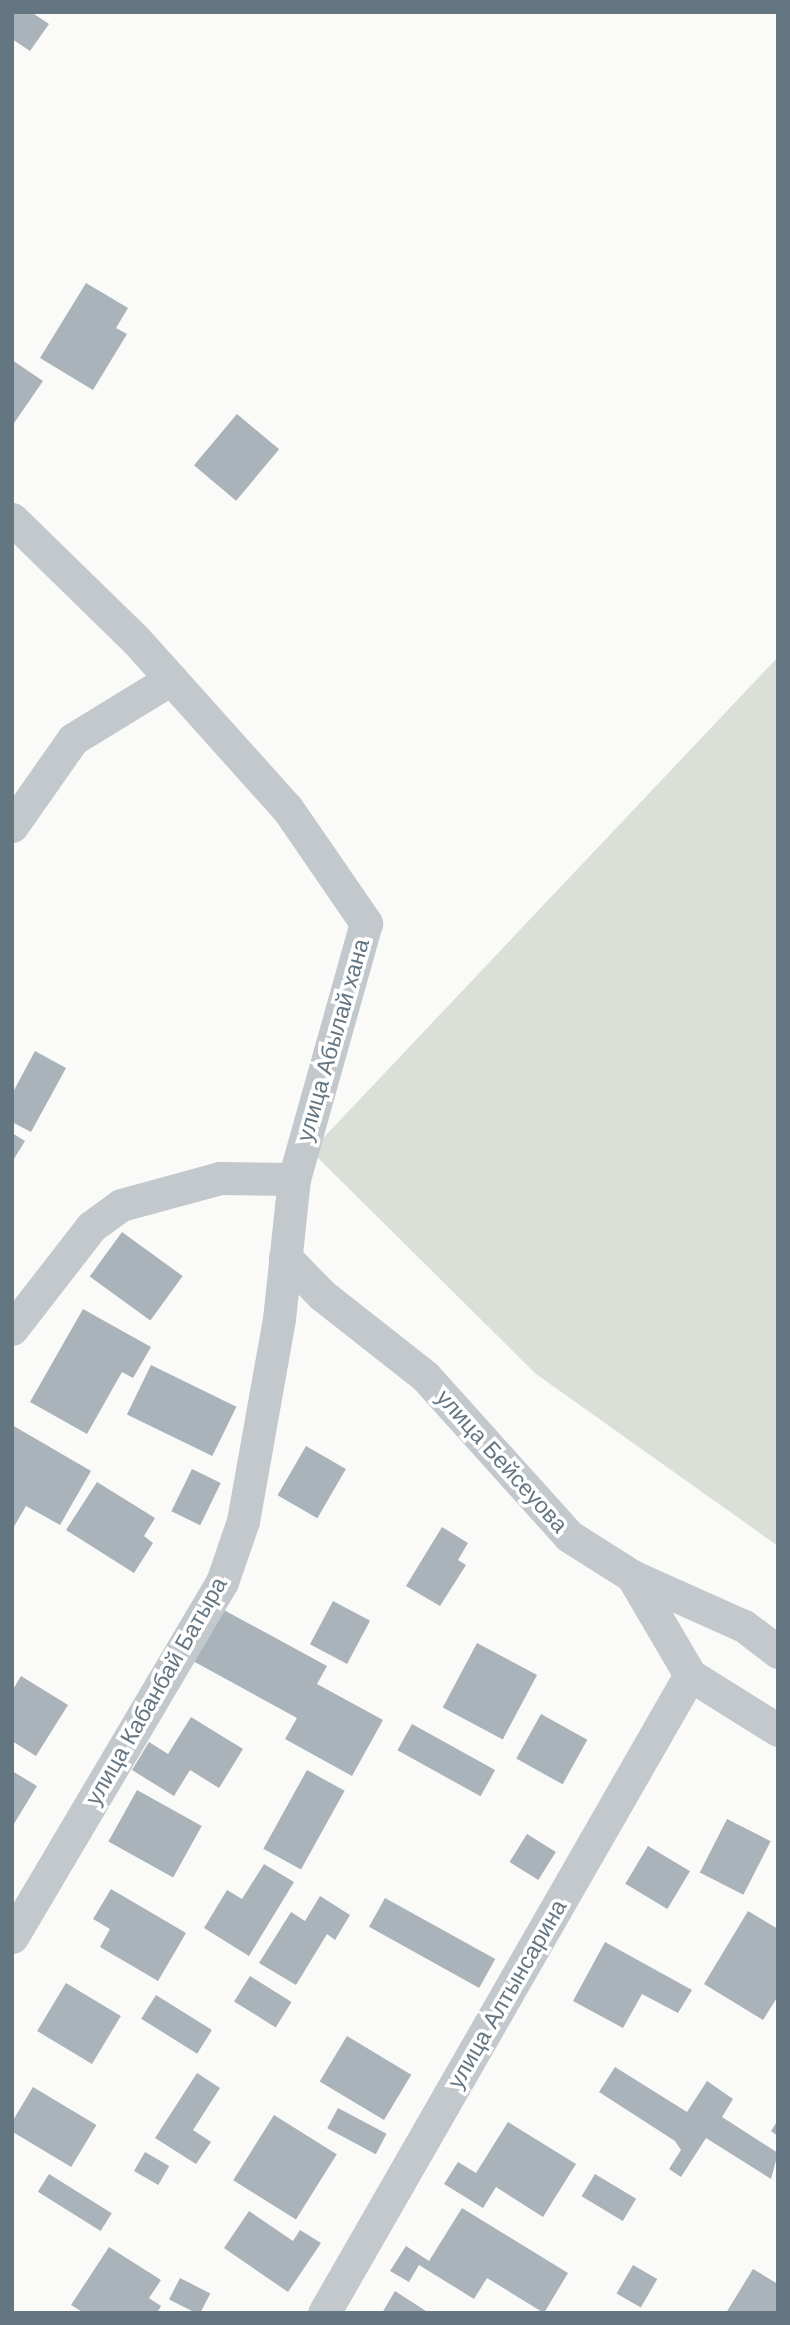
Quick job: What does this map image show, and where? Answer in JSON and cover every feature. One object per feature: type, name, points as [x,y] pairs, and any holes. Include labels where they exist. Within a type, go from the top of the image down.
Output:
[{"type":"street","name":"улица Абылай хана","points":[[12,519],[136,640],[287,808],[366,923],[294,1179]]},
{"type":"street","points":[[12,826],[73,739],[170,679]]},
{"type":"street","points":[[12,1329],[91,1227],[121,1205],[220,1178],[294,1179]]},
{"type":"street","name":"улица Кабанбай Батыра","points":[[12,1937],[222,1582],[243,1521],[285,1257],[294,1179]]},
{"type":"street","name":"улица Бейсеуова","points":[[285,1257],[322,1295],[425,1376],[569,1536],[632,1576],[744,1626],[778,1652]]},
{"type":"street","points":[[632,1576],[690,1675],[778,1730]]},
{"type":"street","name":"улица Алтынсарина","points":[[324,2313],[690,1675]]},
{"type":"shaded area","points":[[778,657],[778,1546],[536,1374],[311,1151]]},
{"type":"building","points":[[12,12],[31,12],[49,24],[30,51],[12,39]]},
{"type":"building","points":[[86,283],[128,308],[116,328],[127,334],[93,390],[40,358]]},
{"type":"building","points":[[12,360],[43,381],[12,426]]},
{"type":"building","points":[[237,414],[279,449],[236,501],[194,465]]},
{"type":"building","points":[[35,1051],[66,1068],[31,1132],[12,1122],[12,1094]]},
{"type":"building","points":[[12,1133],[25,1141],[12,1162]]},
{"type":"building","points":[[122,1232],[183,1276],[150,1321],[90,1276]]},
{"type":"building","points":[[83,1309],[151,1347],[133,1378],[122,1372],[87,1434],[30,1402]]},
{"type":"building","points":[[151,1365],[236,1407],[212,1456],[127,1414]]},
{"type":"building","points":[[12,1425],[91,1471],[60,1525],[26,1506],[12,1530]]},
{"type":"building","points":[[306,1446],[346,1469],[317,1518],[278,1495]]},
{"type":"building","points":[[192,1469],[221,1483],[200,1525],[171,1511]]},
{"type":"building","points":[[97,1482],[155,1518],[144,1536],[153,1543],[134,1573],[66,1530]]},
{"type":"building","points":[[442,1527],[468,1543],[458,1560],[466,1565],[440,1606],[406,1586]]},
{"type":"building","points":[[333,1601],[370,1621],[347,1664],[310,1644]]},
{"type":"building","points":[[222,1609],[327,1666],[317,1684],[383,1720],[352,1776],[285,1739],[297,1718],[193,1661]]},
{"type":"building","points":[[477,1643],[537,1675],[503,1739],[443,1707]]},
{"type":"building","points":[[21,1676],[68,1705],[36,1756],[12,1741],[12,1691]]},
{"type":"building","points":[[541,1714],[587,1740],[563,1784],[516,1759]]},
{"type":"building","points":[[191,1717],[243,1749],[219,1788],[190,1770],[174,1796],[132,1770],[149,1742],[168,1754]]},
{"type":"building","points":[[412,1724],[495,1770],[481,1796],[397,1750]]},
{"type":"building","points":[[307,1770],[345,1791],[301,1870],[263,1849]]},
{"type":"building","points":[[12,1771],[37,1786],[12,1827]]},
{"type":"building","points":[[137,1790],[202,1826],[173,1877],[108,1842]]},
{"type":"building","points":[[727,1819],[771,1841],[743,1895],[700,1872]]},
{"type":"building","points":[[527,1834],[556,1852],[538,1880],[510,1862]]},
{"type":"building","points":[[648,1846],[690,1871],[667,1909],[625,1884]]},
{"type":"building","points":[[264,1864],[294,1882],[249,1956],[204,1928],[227,1890],[242,1899]]},
{"type":"building","points":[[111,1889],[186,1933],[158,1981],[100,1947],[110,1929],[93,1919]]},
{"type":"building","points":[[320,1896],[350,1915],[335,1940],[327,1934],[296,1985],[259,1963],[291,1912],[305,1921]]},
{"type":"building","points":[[385,1898],[495,1959],[479,1988],[369,1927]]},
{"type":"building","points":[[748,1911],[778,1929],[778,1996],[763,2020],[704,1984]]},
{"type":"building","points":[[605,1942],[692,1990],[678,2013],[642,1994],[623,2028],[573,2001]]},
{"type":"building","points":[[250,1976],[292,2002],[276,2027],[234,2001]]},
{"type":"building","points":[[66,1983],[121,2016],[92,2064],[37,2031]]},
{"type":"building","points":[[156,1995],[212,2030],[197,2054],[141,2019]]},
{"type":"building","points":[[347,2036],[411,2075],[384,2120],[320,2081]]},
{"type":"building","points":[[615,2067],[687,2112],[707,2081],[733,2099],[722,2117],[778,2153],[771,2179],[706,2138],[681,2177],[669,2169],[681,2150],[675,2141],[599,2092]]},
{"type":"building","points":[[197,2073],[220,2088],[193,2130],[211,2142],[196,2164],[155,2138]]},
{"type":"building","points":[[33,2087],[96,2125],[71,2167],[12,2132],[12,2122]]},
{"type":"building","points":[[338,2108],[387,2134],[376,2154],[327,2128]]},
{"type":"building","points":[[274,2115],[337,2154],[296,2220],[233,2180]]},
{"type":"building","points":[[778,2120],[778,2136],[771,2131]]},
{"type":"building","points":[[508,2122],[576,2164],[543,2217],[496,2187],[483,2208],[444,2184],[458,2162],[476,2173]]},
{"type":"building","points":[[145,2152],[169,2166],[158,2185],[134,2171]]},
{"type":"building","points":[[49,2174],[112,2213],[101,2231],[38,2192]]},
{"type":"building","points":[[595,2174],[636,2199],[623,2221],[582,2196]]},
{"type":"building","points":[[462,2208],[568,2273],[544,2313],[487,2278],[474,2299],[419,2265],[409,2282],[390,2271],[406,2246],[429,2261]]},
{"type":"building","points":[[249,2211],[293,2241],[300,2230],[321,2243],[288,2292],[224,2248]]},
{"type":"building","points":[[109,2247],[161,2280],[149,2298],[161,2306],[157,2313],[84,2313],[71,2305]]},
{"type":"building","points":[[633,2265],[657,2279],[641,2308],[616,2294]]},
{"type":"building","points":[[753,2269],[778,2284],[778,2313],[726,2313]]},
{"type":"building","points":[[180,2278],[210,2293],[200,2313],[169,2299]]},
{"type":"building","points":[[395,2291],[429,2313],[382,2313]]}]
